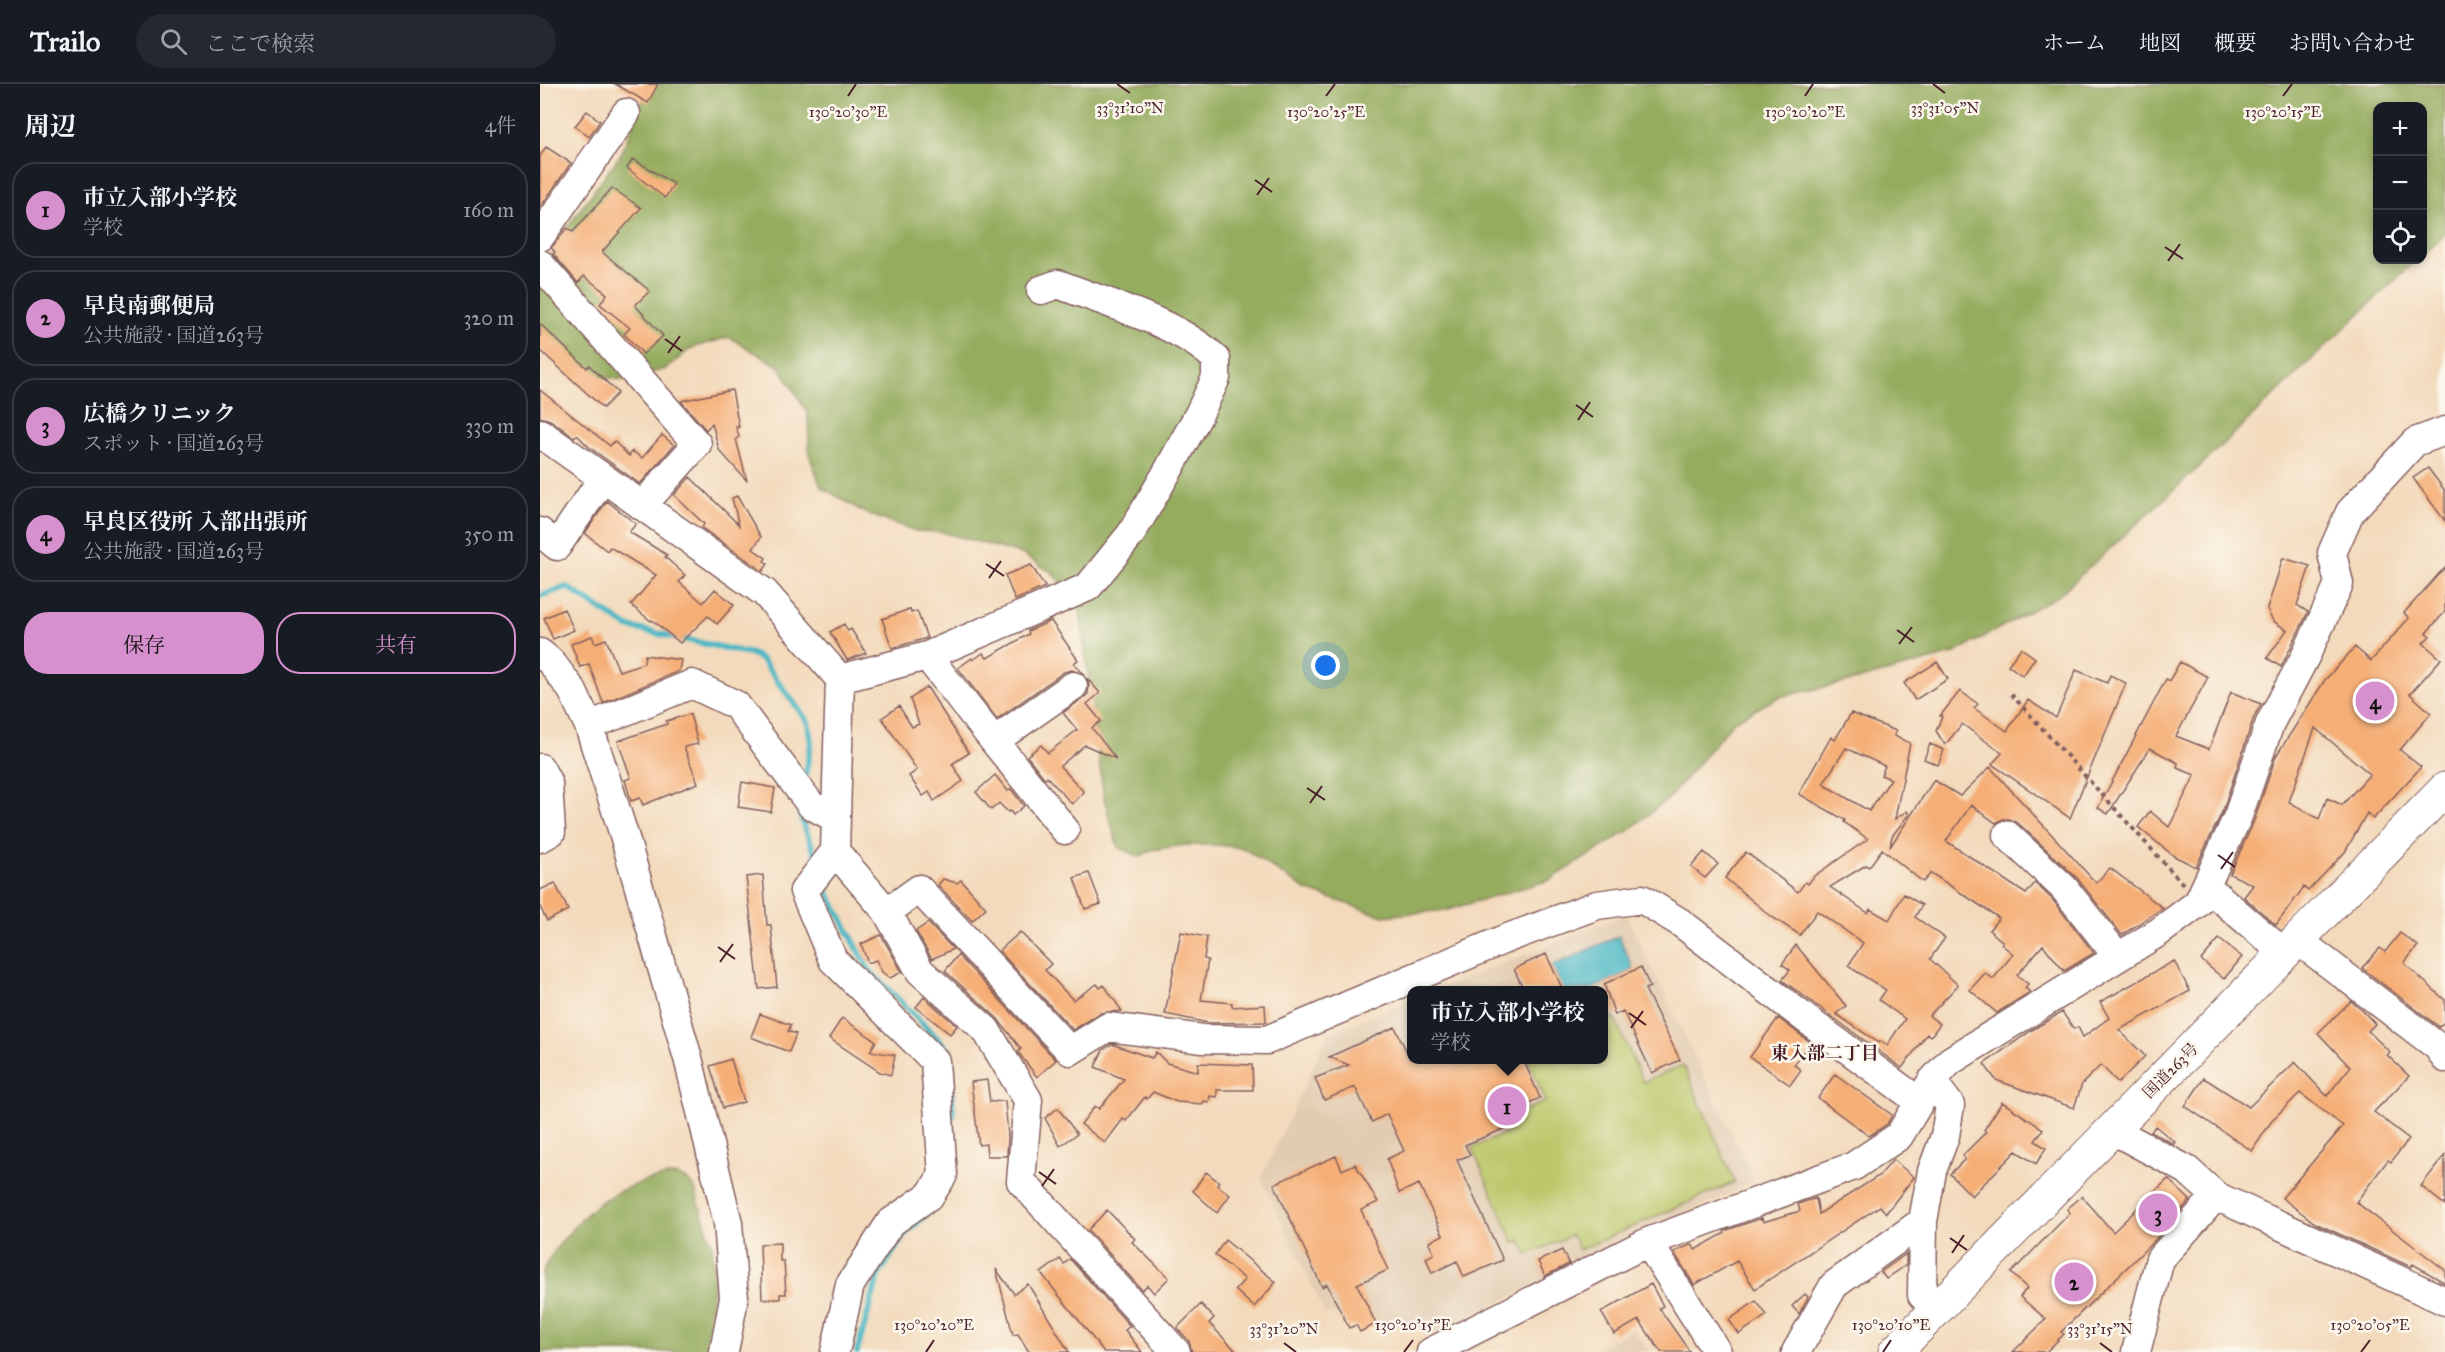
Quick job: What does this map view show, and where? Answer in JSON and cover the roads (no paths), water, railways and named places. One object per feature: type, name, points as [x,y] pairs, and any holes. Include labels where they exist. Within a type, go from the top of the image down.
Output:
[{"type":"highway","name":"国道263号","points":[[1895,1352],[2445,789]]},
{"type":"street","points":[[540,237],[626,113]]},
{"type":"street","points":[[540,264],[697,444],[642,506]]},
{"type":"street","points":[[840,679],[927,657],[1088,586],[1131,534],[1200,414],[1216,378],[1216,359],[1202,345],[1163,326],[1058,284],[1041,290]]},
{"type":"street","points":[[1431,1352],[1648,1242],[1854,1166],[1899,1136],[1926,1091],[1950,1061],[2159,932],[2198,903],[2238,816],[2270,723],[2305,657],[2339,584],[2332,553],[2350,512],[2415,442],[2445,430]]},
{"type":"street","points":[[540,433],[765,593],[840,679]]},
{"type":"street","points":[[540,532],[558,546],[603,478]]},
{"type":"street","points":[[927,657],[1065,830]]},
{"type":"street","points":[[544,661],[572,690],[589,726],[624,835],[686,1051],[728,1223],[734,1298],[724,1352]]},
{"type":"street","points":[[840,679],[813,802],[824,865],[887,912],[920,970],[986,1030],[1028,1100],[1021,1181],[1176,1352]]},
{"type":"street","points":[[589,726],[692,684],[736,705],[813,802]]},
{"type":"street","points":[[994,741],[1073,686]]},
{"type":"street","points":[[540,768],[548,783],[550,832],[540,838]]},
{"type":"street","points":[[2007,835],[2064,888],[2118,957]]},
{"type":"street","points":[[824,865],[804,891],[833,960],[935,1061],[943,1175],[930,1196],[890,1223],[850,1285],[835,1352]]},
{"type":"street","points":[[2206,886],[2438,1047],[2445,1058]]},
{"type":"street","points":[[887,912],[919,889],[1070,1051],[1108,1027],[1203,1039],[1267,1040],[1505,939],[1597,905],[1642,898],[1681,923],[1806,1019],[1950,1105],[1945,1136],[1932,1171],[1923,1221],[1923,1295],[1936,1310]]},
{"type":"street","points":[[2111,1129],[2187,1170],[2216,1196],[2445,1301]]},
{"type":"street","points":[[2136,1352],[2160,1259],[2216,1196]]},
{"type":"street","points":[[1796,1352],[1834,1286],[1923,1221]]},
{"type":"street","points":[[1648,1242],[1717,1352]]},
{"type":"water","points":[[1619,936],[1634,970],[1598,986],[1561,986],[1552,966]]},
{"type":"waterway","points":[[540,596],[567,587],[628,627],[752,654],[762,660],[808,722],[811,743],[804,782]]},
{"type":"waterway","points":[[800,807],[799,813],[817,859]]},
{"type":"waterway","points":[[824,880],[829,895],[869,970],[950,1051],[953,1116]]},
{"type":"waterway","points":[[857,1352],[879,1274],[905,1234],[929,1212]]},
{"type":"place","name":"早良区役所 入部出張所","points":[[2375,701]]},
{"type":"place","name":"市立入部小学校","points":[[1507,1106]]},
{"type":"place","name":"広橋クリニック","points":[[2158,1213]]},
{"type":"place","name":"早良南郵便局","points":[[2074,1282]]},
{"type":"district","name":"東入部二丁目","points":[[1825,1053]]}]
